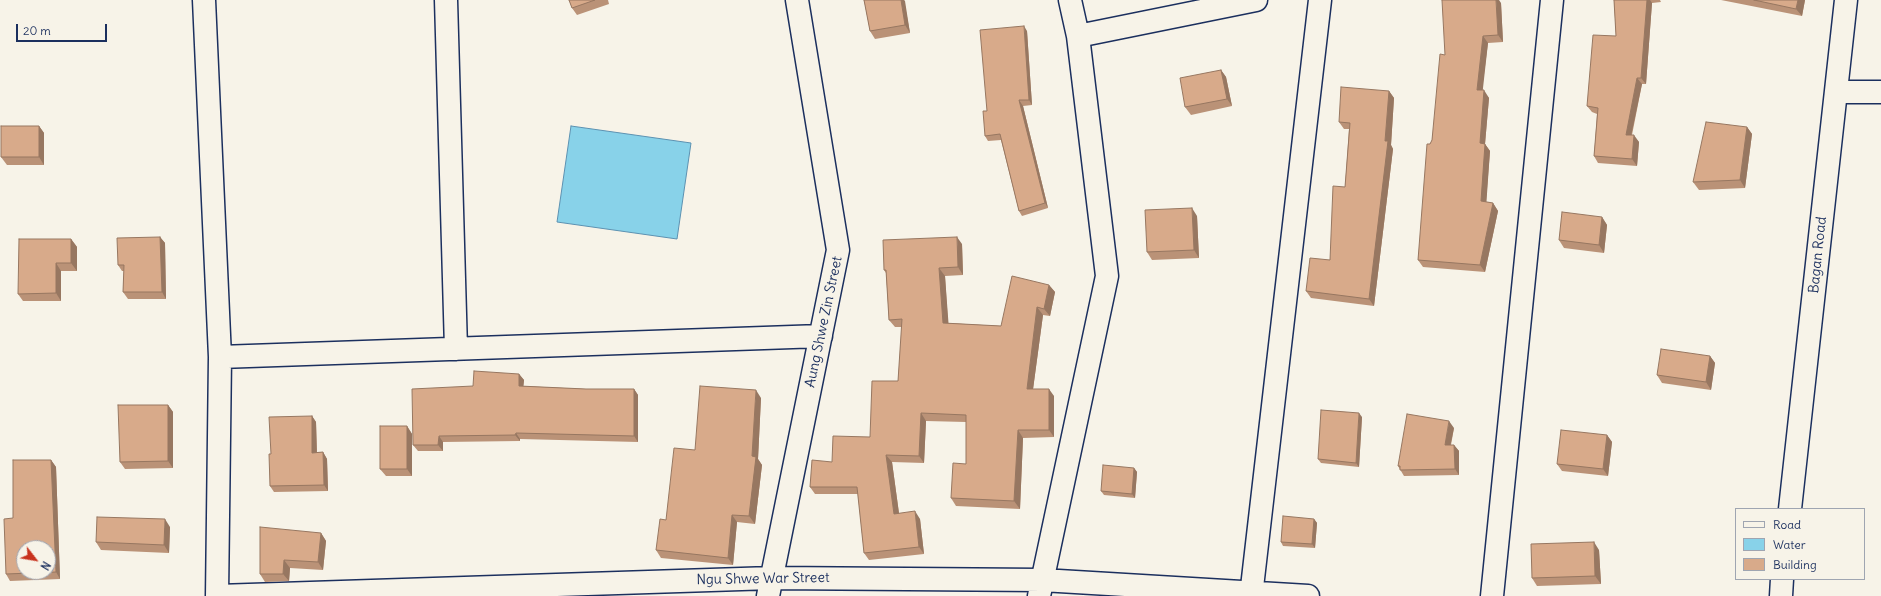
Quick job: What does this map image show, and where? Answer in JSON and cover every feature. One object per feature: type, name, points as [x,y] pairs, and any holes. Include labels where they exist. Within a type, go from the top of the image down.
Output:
[{"type":"street","points":[[204,0],[220,357],[218,596]]},
{"type":"street","points":[[446,0],[456,349]]},
{"type":"street","name":"Aung Shwe Zin Street","points":[[770,587],[838,250],[797,0]]},
{"type":"street","points":[[1040,588],[1107,276],[1078,36],[1070,0]]},
{"type":"street","points":[[1078,36],[1256,0]]},
{"type":"street","points":[[1251,594],[1320,0]]},
{"type":"street","points":[[1492,596],[1552,0]]},
{"type":"street","name":"Bagan Road","points":[[1790,508],[1846,0]]},
{"type":"street","points":[[1836,92],[1881,92]]},
{"type":"street","points":[[220,357],[821,336]]},
{"type":"street","points":[[1781,596],[1782,580]]},
{"type":"street","name":"Ngu Shwe War Street","points":[[218,596],[770,587],[1040,588],[1308,596]]},
{"type":"water","points":[[571,126],[691,143],[677,239],[557,222]]},
{"type":"building","points":[[569,0],[595,0],[572,8]]},
{"type":"building","points":[[864,0],[901,0],[905,25],[870,31]]},
{"type":"building","points":[[1442,0],[1496,0],[1498,35],[1483,36],[1477,90],[1484,90],[1480,143],[1485,144],[1481,201],[1493,203],[1480,265],[1418,260],[1427,144],[1430,144],[1432,140],[1440,54],[1445,55]]},
{"type":"building","points":[[1614,0],[1647,0],[1641,78],[1637,78],[1626,135],[1634,135],[1632,159],[1594,156],[1598,108],[1587,106],[1593,35],[1616,36]]},
{"type":"building","points":[[1754,0],[1798,0],[1796,9]]},
{"type":"building","points":[[1024,26],[1029,100],[1019,100],[1045,203],[1019,211],[1000,134],[985,136],[983,111],[987,111],[980,30]]},
{"type":"building","points":[[1221,70],[1227,99],[1185,107],[1180,78]]},
{"type":"building","points":[[1341,87],[1389,91],[1385,141],[1388,141],[1369,299],[1306,291],[1310,258],[1330,260],[1333,186],[1345,187],[1350,123],[1339,122]]},
{"type":"building","points":[[1706,122],[1747,127],[1740,180],[1693,182]]},
{"type":"building","points":[[1,126],[39,126],[39,157],[1,157]]},
{"type":"building","points":[[1192,208],[1194,250],[1147,252],[1145,210]]},
{"type":"building","points":[[1562,212],[1602,217],[1599,245],[1559,240]]},
{"type":"building","points":[[160,237],[162,292],[123,292],[124,265],[118,265],[117,238]]},
{"type":"building","points":[[957,237],[958,267],[939,268],[943,323],[1001,326],[1012,276],[1049,285],[1044,309],[1037,307],[1027,389],[1049,389],[1049,430],[1018,430],[1014,501],[951,498],[953,463],[966,464],[966,415],[921,413],[919,456],[886,455],[894,514],[915,511],[919,547],[864,553],[857,487],[810,487],[812,460],[832,462],[833,436],[870,437],[872,381],[898,381],[902,319],[889,320],[886,270],[884,270],[883,240]]},
{"type":"building","points":[[19,239],[71,239],[71,263],[56,263],[56,293],[18,294]]},
{"type":"building","points":[[1661,349],[1710,356],[1706,382],[1657,375]]},
{"type":"building","points":[[474,371],[519,374],[519,386],[586,389],[634,389],[634,436],[516,433],[515,435],[439,436],[438,445],[413,445],[412,389],[473,386]]},
{"type":"building","points":[[700,386],[756,390],[752,456],[756,457],[749,516],[732,515],[728,558],[656,550],[660,519],[666,520],[674,448],[695,450]]},
{"type":"building","points":[[118,405],[168,405],[168,461],[120,462]]},
{"type":"building","points":[[1321,410],[1359,413],[1356,463],[1318,459]]},
{"type":"building","points":[[1407,414],[1449,421],[1445,445],[1454,445],[1455,469],[1400,470],[1400,466],[1398,466]]},
{"type":"building","points":[[312,416],[312,453],[323,452],[324,485],[270,486],[269,454],[271,454],[269,417]]},
{"type":"building","points":[[380,426],[407,426],[407,469],[380,469]]},
{"type":"building","points":[[1561,430],[1607,435],[1603,469],[1557,464]]},
{"type":"building","points":[[13,460],[51,460],[55,540],[16,540],[16,574],[6,574],[4,519],[13,518]]},
{"type":"building","points":[[1103,465],[1134,468],[1132,494],[1101,491]]},
{"type":"building","points":[[1283,516],[1314,519],[1312,544],[1281,542]]},
{"type":"building","points":[[97,517],[165,519],[164,545],[96,542]]},
{"type":"building","points":[[260,527],[321,533],[318,562],[284,560],[283,574],[260,574]]},
{"type":"building","points":[[1594,542],[1595,576],[1532,578],[1531,544]]}]
